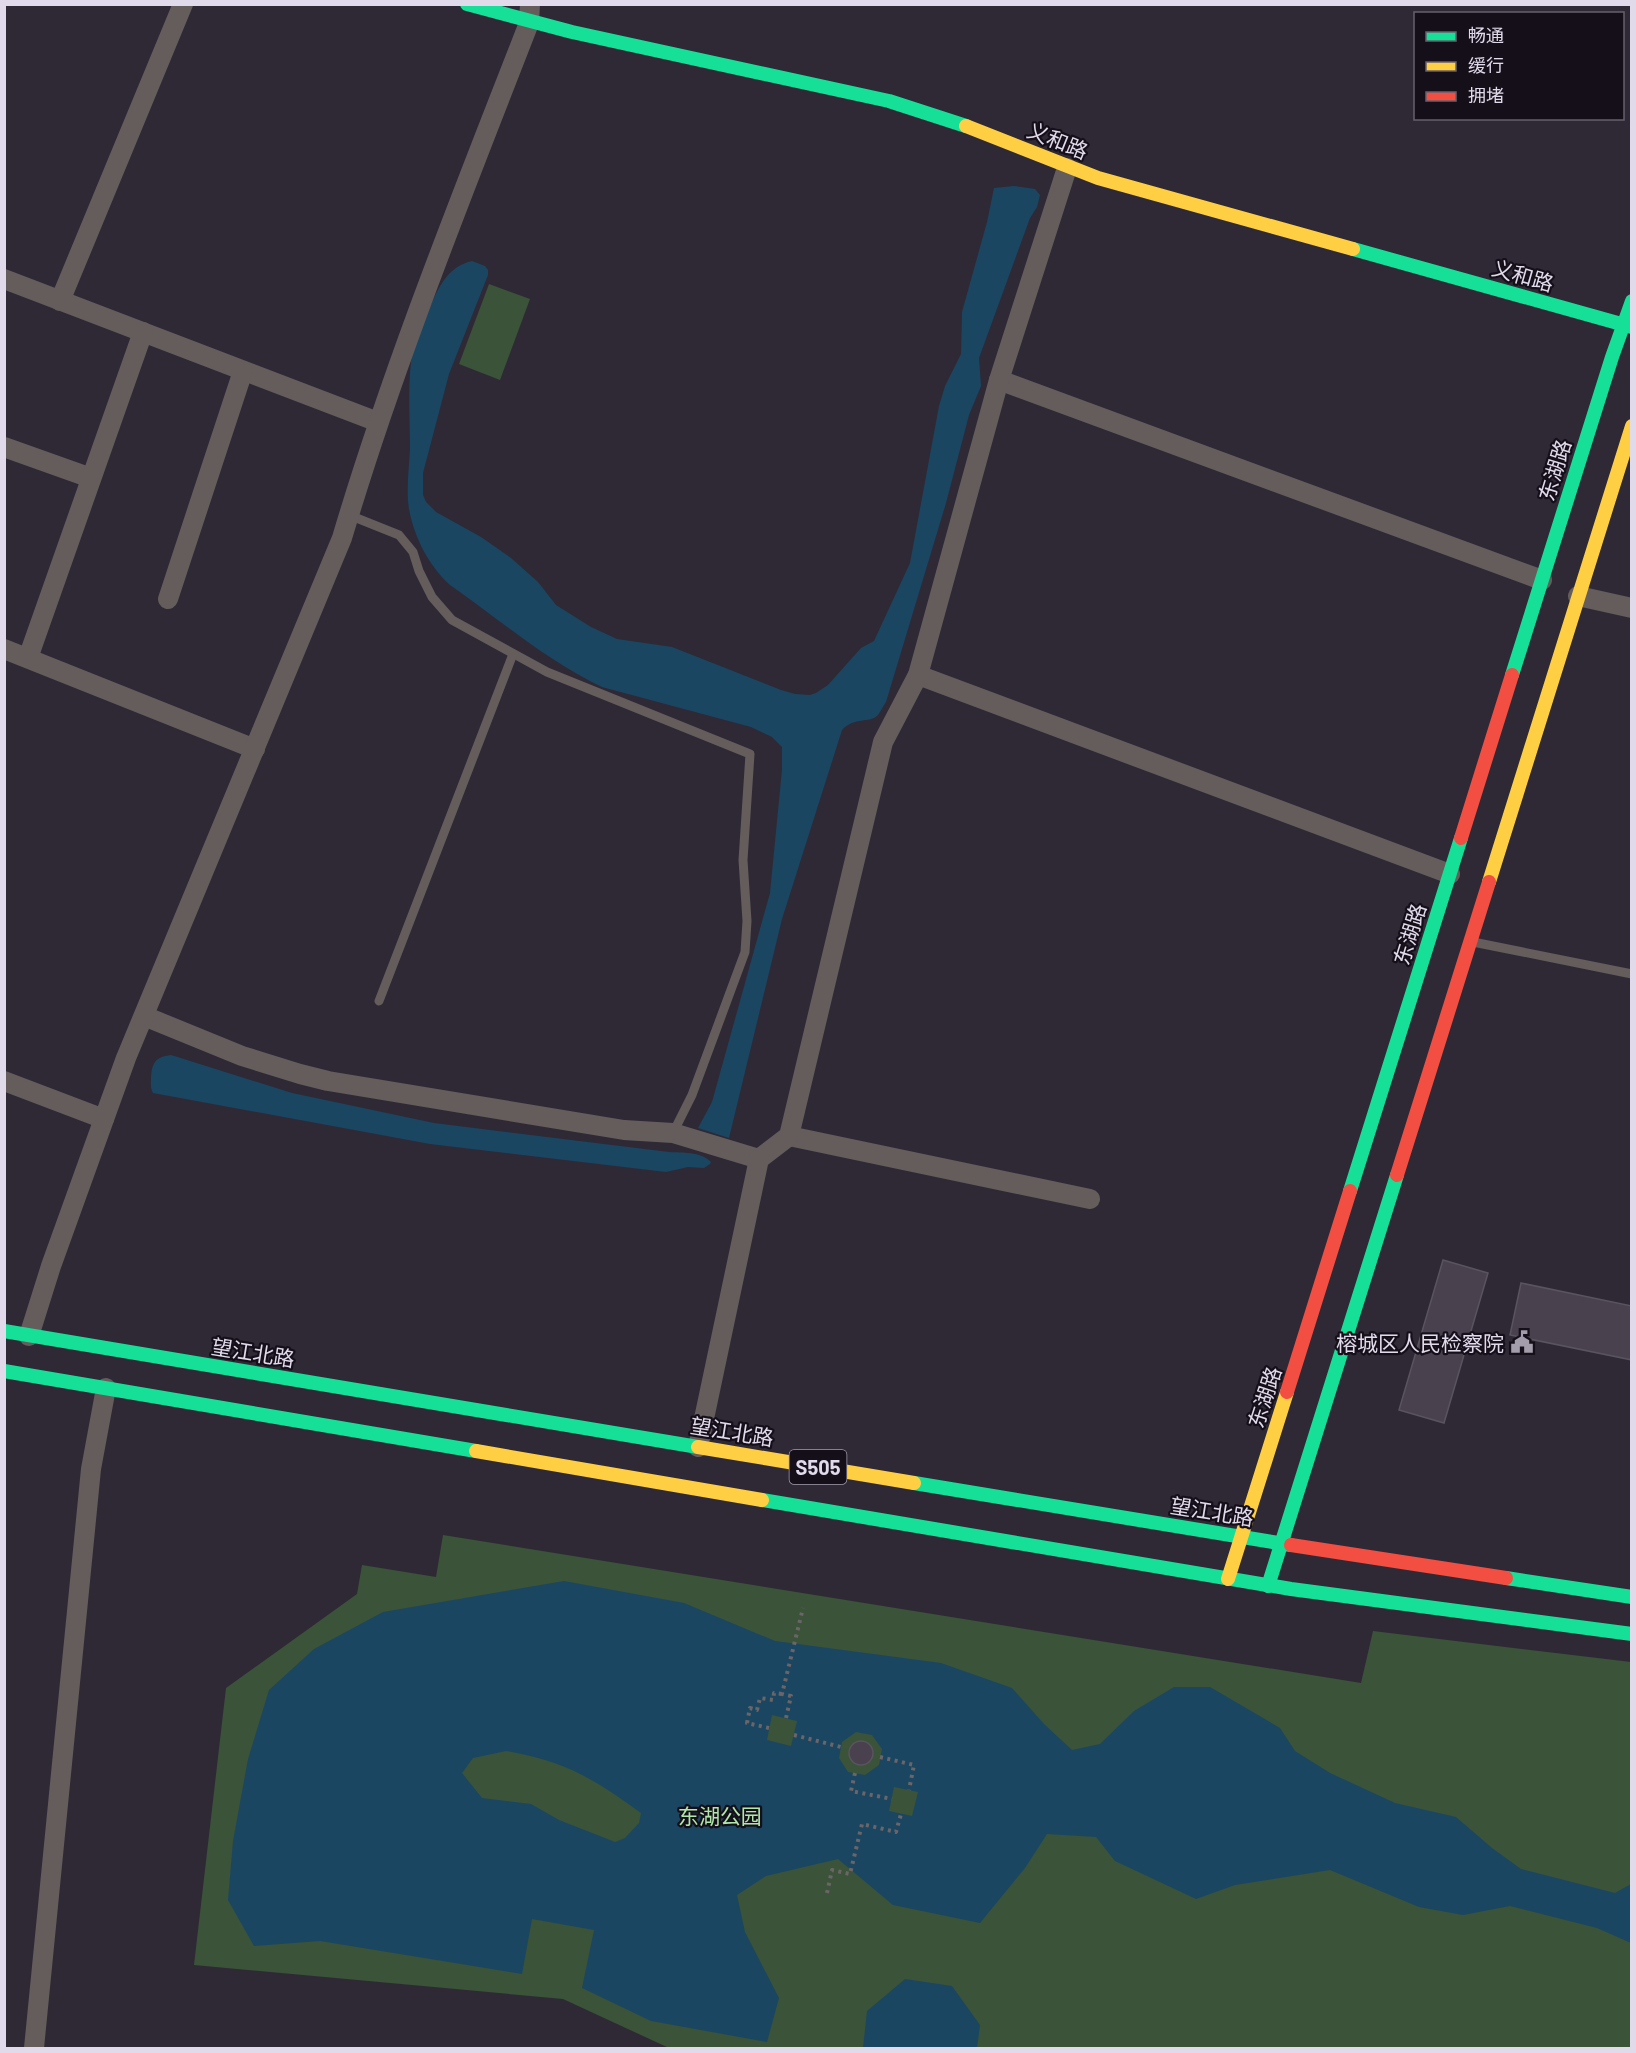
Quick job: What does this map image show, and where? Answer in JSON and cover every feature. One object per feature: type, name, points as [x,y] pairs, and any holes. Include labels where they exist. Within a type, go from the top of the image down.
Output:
[{"type":"main road","name":"义和路","points":[[467,4],[529,14],[888,101],[969,126],[1067,168],[1098,178],[1627,326]]},
{"type":"main road","name":"东湖路","points":[[1228,1579],[1542,580],[1627,326],[1632,301]]},
{"type":"main road","points":[[1268,1586],[1632,426]]},
{"type":"main road","name":"望江北路","points":[[4,1331],[1241,1538],[1632,1597]]},
{"type":"main road","name":"S505","points":[[4,1371],[1268,1586],[1632,1634]]},
{"type":"street","points":[[60,301],[183,4]]},
{"type":"street","points":[[29,1335],[51,1266],[144,1016],[342,538],[362,468],[412,324],[529,14]]},
{"type":"street","points":[[698,1447],[759,1159],[789,1136],[883,742],[918,675],[999,380],[1067,168]]},
{"type":"street","points":[[4,279],[378,422]]},
{"type":"street","points":[[28,658],[143,333]]},
{"type":"street","points":[[168,599],[243,371]]},
{"type":"street","points":[[999,380],[1542,580]]},
{"type":"street","points":[[4,447],[91,478]]},
{"type":"street","points":[[1578,596],[1632,608]]},
{"type":"street","points":[[4,649],[255,749]]},
{"type":"street","points":[[918,675],[1450,874]]},
{"type":"street","points":[[144,1016],[242,1056],[328,1081],[624,1130],[673,1133],[759,1159]]},
{"type":"street","points":[[4,1081],[104,1119]]},
{"type":"street","points":[[789,1136],[1090,1199]]},
{"type":"street","points":[[34,2049],[91,1469],[106,1388]]},
{"type":"lane","points":[[349,515],[399,535],[413,552],[432,597],[452,620],[547,672],[750,754],[743,860],[747,921],[745,952],[692,1095],[673,1133]]},
{"type":"lane","points":[[379,1001],[513,654]]},
{"type":"lane","points":[[1470,941],[1632,974]]},
{"type":"path","points":[[782,1694],[803,1608]]},
{"type":"path","points":[[769,1728],[747,1723],[750,1708],[757,1710],[760,1698],[773,1700],[774,1693],[791,1696],[786,1718]]},
{"type":"path","points":[[794,1734],[841,1747]]},
{"type":"path","points":[[880,1757],[914,1765],[909,1790]]},
{"type":"path","points":[[855,1773],[851,1791],[892,1799]]},
{"type":"path","points":[[827,1893],[832,1870],[850,1874],[862,1824],[896,1832],[901,1814]]},
{"type":"green space","points":[[489,284],[530,299],[500,380],[459,364]]},
{"type":"green space","name":"东湖公园","points":[[443,1535],[1361,1683],[1373,1631],[1631,1662],[1631,2048],[669,2048],[563,1999],[194,1965],[226,1688],[357,1594],[362,1565],[436,1577]]},
{"type":"water","points":[[1014,186],[1035,189],[1040,195],[1037,207],[1030,218],[979,358],[981,386],[969,415],[946,503],[886,702],[874,718],[857,721],[842,730],[782,919],[729,1138],[698,1128],[712,1102],[770,893],[782,770],[782,747],[772,737],[751,727],[602,687],[582,677],[543,653],[442,577],[429,560],[419,540],[411,520],[408,502],[409,386],[413,348],[435,295],[447,276],[464,263],[472,261],[485,266],[488,275],[449,374],[423,473],[423,495],[426,502],[436,512],[481,537],[511,558],[538,582],[556,605],[591,627],[617,639],[672,647],[781,690],[810,695],[828,685],[861,648],[874,641],[910,563],[939,406],[945,386],[961,354],[962,312],[994,188]]},
{"type":"water","points":[[171,1055],[292,1093],[434,1123],[691,1153],[707,1158],[711,1162],[704,1168],[688,1167],[666,1172],[430,1144],[153,1093],[151,1073],[155,1062],[161,1057]]},
{"type":"water","points":[[564,1581],[684,1603],[775,1641],[941,1663],[1012,1688],[1044,1724],[1072,1750],[1100,1744],[1134,1711],[1174,1687],[1210,1687],[1280,1728],[1295,1751],[1330,1773],[1395,1803],[1456,1817],[1521,1869],[1615,1893],[1631,1884],[1631,1943],[1597,1928],[1510,1906],[1463,1915],[1419,1907],[1330,1870],[1235,1885],[1196,1899],[1115,1861],[1096,1837],[1047,1834],[1025,1868],[980,1923],[893,1905],[838,1859],[766,1876],[737,1895],[745,1932],[779,1998],[767,2042],[651,2021],[582,1988],[594,1930],[532,1919],[522,1974],[320,1941],[254,1946],[228,1900],[233,1841],[248,1759],[269,1690],[314,1649],[383,1612]],"holes":[[[772,1715],[797,1721],[791,1746],[767,1740]],[[856,1732],[872,1735],[882,1749],[879,1765],[865,1775],[848,1772],[839,1758],[842,1742]],[[506,1751],[562,1766],[593,1781],[641,1813],[639,1823],[625,1838],[615,1842],[559,1820],[531,1804],[482,1798],[462,1773],[473,1758]],[[894,1787],[918,1792],[912,1816],[889,1811]]]},
{"type":"water","points":[[905,1979],[952,1986],[980,2025],[977,2048],[863,2048],[867,2011]]},
{"type":"building","points":[[1443,1260],[1488,1273],[1444,1423],[1399,1410]]},
{"type":"building","points":[[1521,1283],[1632,1306],[1632,1360],[1510,1335]]},
{"type":"building","points":[[861,1741],[866,1742],[872,1748],[872,1758],[866,1764],[861,1765],[856,1764],[850,1758],[849,1753],[850,1748],[856,1742]]},
{"type":"traffic: fast","points":[[467,4],[572,32],[889,101],[966,126]]},
{"type":"traffic: fast","points":[[1353,249],[1632,327]]},
{"type":"traffic: fast","points":[[1512,675],[1612,357],[1632,301]]},
{"type":"traffic: fast","points":[[1350,1191],[1461,838]]},
{"type":"traffic: fast","points":[[1268,1586],[1397,1175]]},
{"type":"traffic: fast","points":[[4,1331],[698,1447]]},
{"type":"traffic: fast","points":[[4,1371],[476,1451]]},
{"type":"traffic: fast","points":[[914,1483],[1291,1545]]},
{"type":"traffic: fast","points":[[762,1500],[1291,1589],[1632,1634]]},
{"type":"traffic: fast","points":[[1506,1578],[1632,1597]]},
{"type":"traffic: slow","points":[[966,126],[1098,178],[1353,249]]},
{"type":"traffic: slow","points":[[1489,882],[1632,426]]},
{"type":"traffic: slow","points":[[1228,1579],[1287,1392]]},
{"type":"traffic: slow","points":[[698,1447],[914,1483]]},
{"type":"traffic: slow","points":[[476,1451],[762,1500]]},
{"type":"traffic: jam","points":[[1461,838],[1512,675]]},
{"type":"traffic: jam","points":[[1397,1175],[1489,882]]},
{"type":"traffic: jam","points":[[1287,1392],[1350,1191]]},
{"type":"traffic: jam","points":[[1291,1545],[1506,1578]]},
{"type":"place","name":"榕城区人民检察院","points":[[1522,1342]]}]
